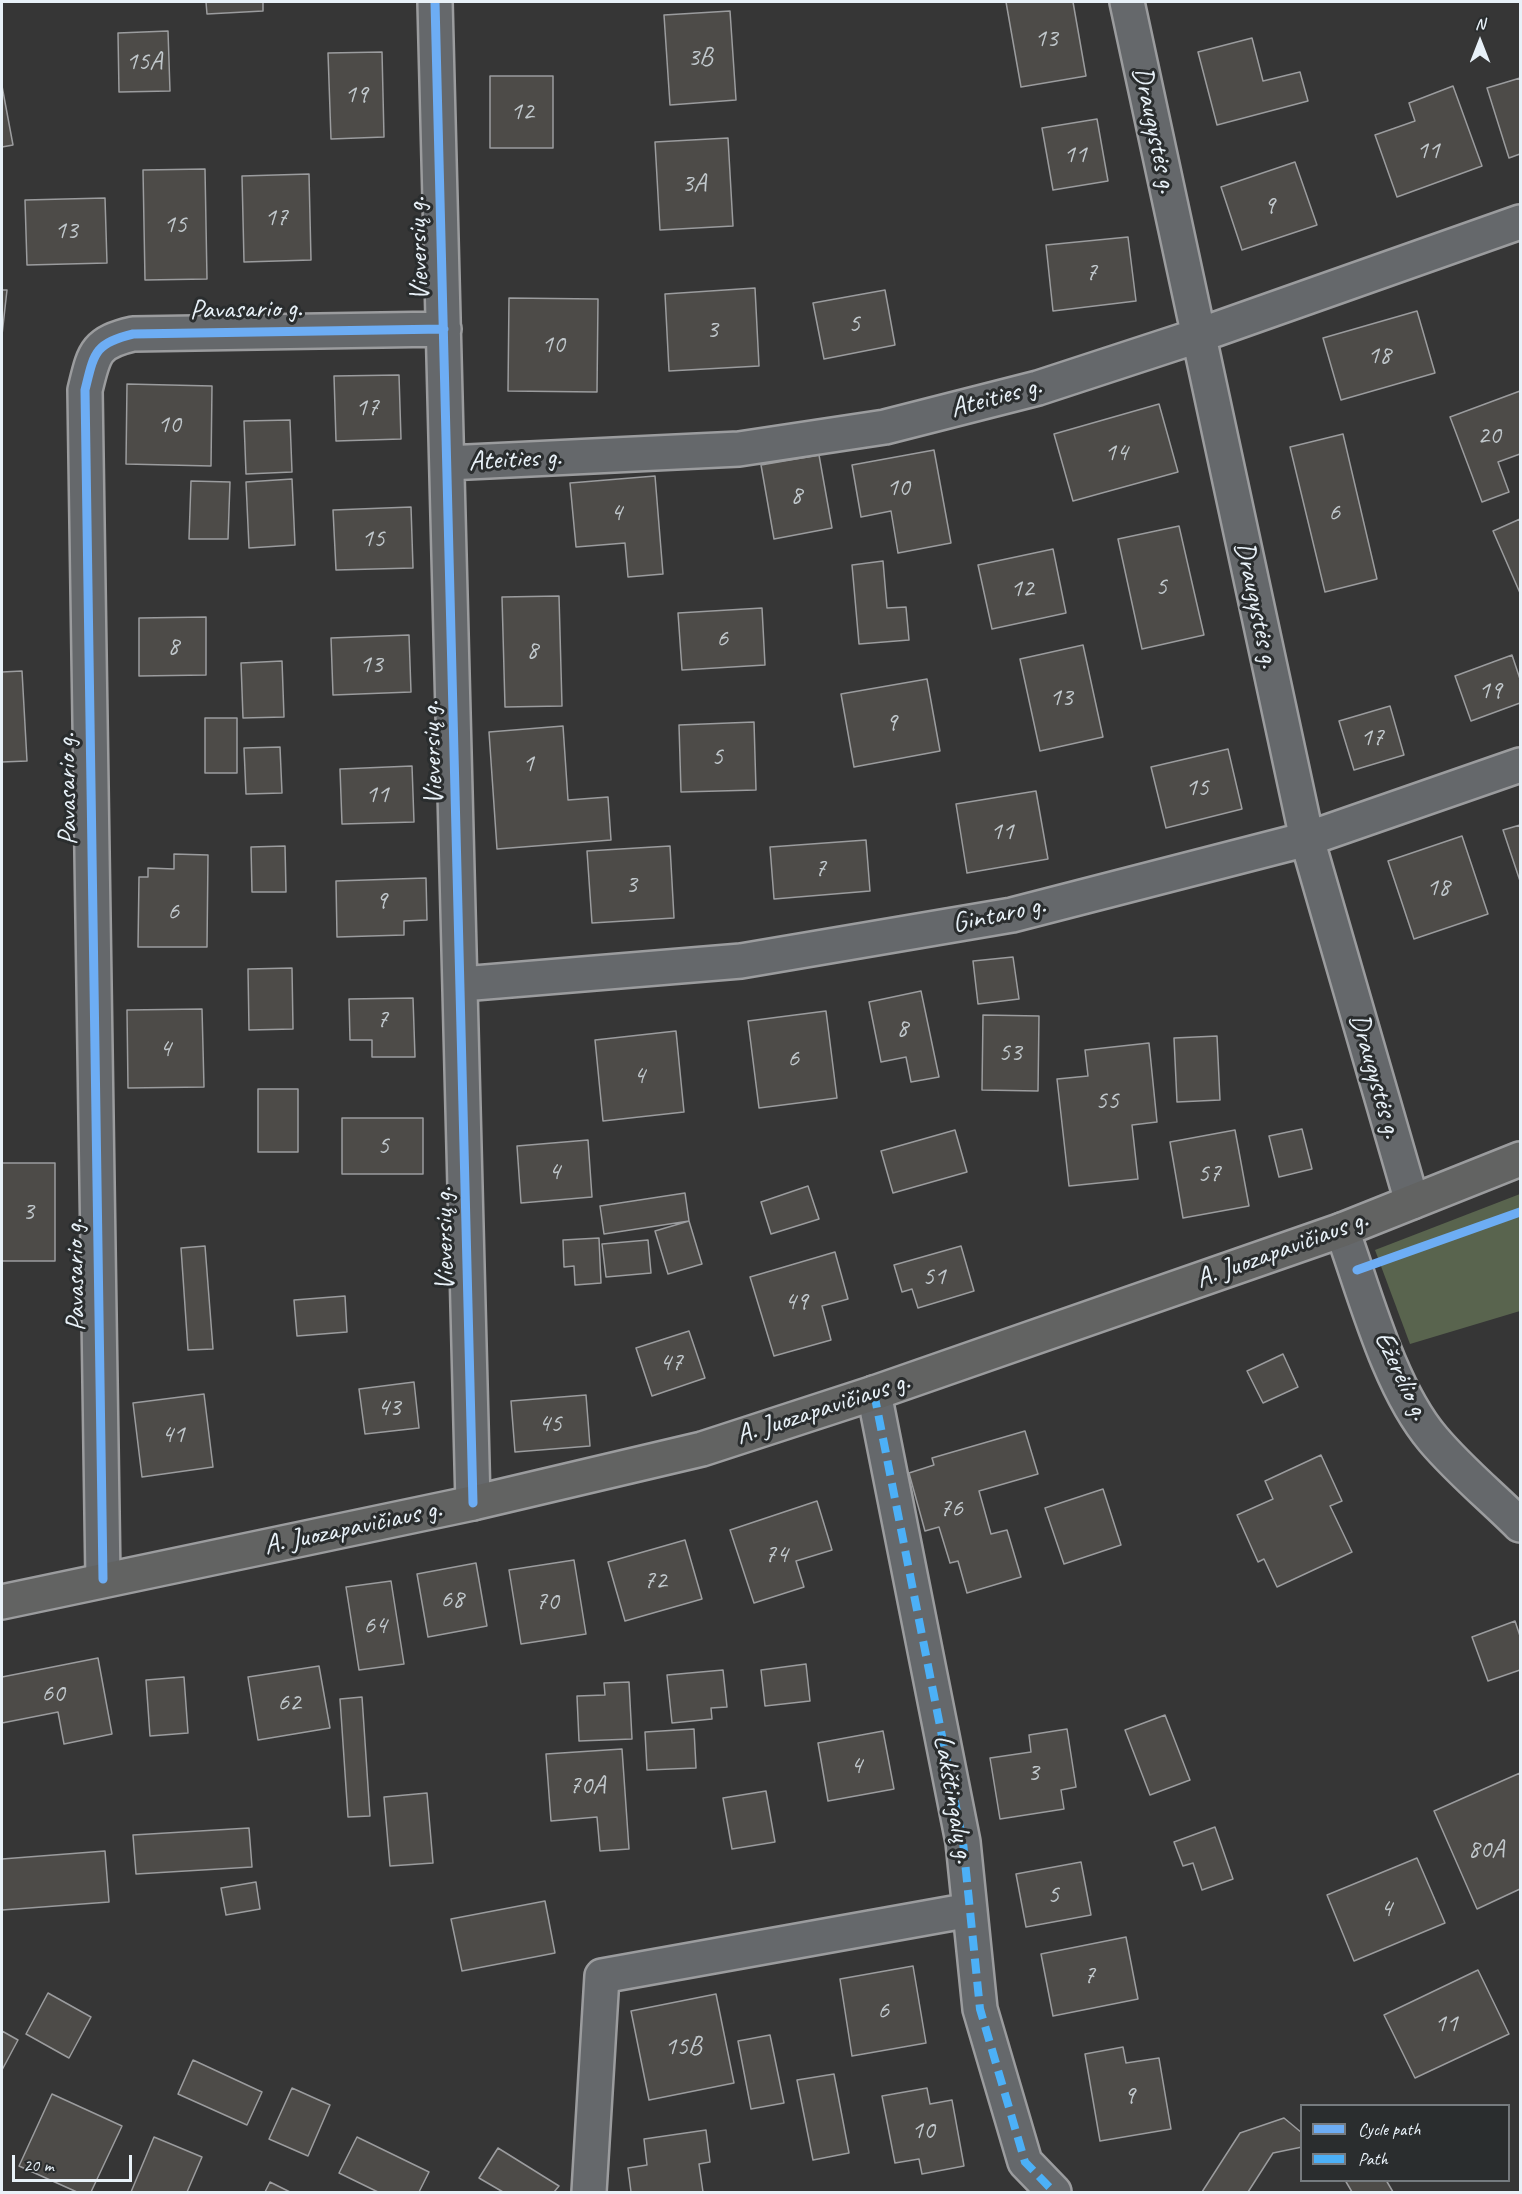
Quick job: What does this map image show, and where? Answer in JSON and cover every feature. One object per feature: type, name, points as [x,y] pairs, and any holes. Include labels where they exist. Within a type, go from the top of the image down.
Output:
[{"type":"main road","name":"A. Juozapavičiaus g.","points":[[2,1602],[473,1503],[702,1449],[874,1393],[1342,1230],[1521,1159]]},
{"type":"main road","name":"A. Juozapavičiaus g.","points":[[2,1586],[103,1579]]},
{"type":"street","name":"Vieversių g.","points":[[435,2],[462,984],[473,1503]]},
{"type":"street","name":"Draugystės g.","points":[[1127,2],[1197,336],[1307,838],[1412,1202]]},
{"type":"street","name":"Ateities g.","points":[[447,463],[739,449],[885,427],[1038,388],[1197,336],[1521,222]]},
{"type":"street","name":"Pavasario g.","points":[[103,1579],[85,390],[94,354],[113,339],[133,334],[444,329]]},
{"type":"street","name":"Gintaro g.","points":[[462,984],[741,961],[1000,917],[1307,838],[1521,765]]},
{"type":"street","name":"Ežerėlio g.","points":[[1342,1230],[1392,1367],[1410,1403],[1432,1438],[1521,1525]]},
{"type":"street","name":"Lakštingalų g.","points":[[874,1393],[963,1842],[980,2009],[1025,2162],[1054,2193]]},
{"type":"street","points":[[589,2193],[602,1976],[970,1910]]},
{"type":"green space","points":[[1520,1194],[1520,1311],[1410,1344],[1375,1250]]},
{"type":"building","points":[[206,2],[263,2],[263,11],[207,14]]},
{"type":"building","points":[[1006,2],[1073,2],[1086,76],[1021,87]]},
{"type":"building","points":[[730,11],[736,100],[670,105],[664,15]]},
{"type":"building","points":[[168,31],[170,91],[119,92],[118,33]]},
{"type":"building","points":[[1252,38],[1263,81],[1300,72],[1308,101],[1217,125],[1198,52]]},
{"type":"building","points":[[382,52],[384,137],[331,139],[328,53]]},
{"type":"building","points":[[490,76],[553,76],[553,148],[490,148]]},
{"type":"building","points":[[1520,78],[1520,154],[1509,158],[1487,88]]},
{"type":"building","points":[[2,86],[13,145],[2,147]]},
{"type":"building","points":[[1453,86],[1482,166],[1397,197],[1375,135],[1415,121],[1409,103]]},
{"type":"building","points":[[1097,119],[1108,181],[1053,190],[1042,128]]},
{"type":"building","points":[[728,138],[733,226],[660,230],[655,142]]},
{"type":"building","points":[[1295,162],[1317,225],[1242,250],[1221,187]]},
{"type":"building","points":[[205,169],[207,279],[145,280],[143,170]]},
{"type":"building","points":[[309,174],[311,260],[244,262],[242,176]]},
{"type":"building","points":[[105,198],[107,263],[27,265],[25,200]]},
{"type":"building","points":[[1128,237],[1136,301],[1053,311],[1046,245]]},
{"type":"building","points":[[755,288],[759,366],[669,371],[665,294]]},
{"type":"building","points":[[2,290],[7,290],[2,335]]},
{"type":"building","points":[[885,290],[895,345],[824,359],[813,303]]},
{"type":"building","points":[[509,298],[598,299],[597,392],[508,391]]},
{"type":"building","points":[[1417,311],[1435,373],[1341,400],[1323,338]]},
{"type":"building","points":[[399,375],[401,439],[336,441],[334,376]]},
{"type":"building","points":[[127,384],[212,386],[211,466],[126,464]]},
{"type":"building","points":[[1520,391],[1520,454],[1498,462],[1509,492],[1482,502],[1450,417]]},
{"type":"building","points":[[1159,404],[1178,472],[1073,501],[1054,434]]},
{"type":"building","points":[[290,420],[292,472],[246,474],[244,421]]},
{"type":"building","points":[[1343,434],[1377,579],[1325,592],[1290,447]]},
{"type":"building","points":[[934,450],[951,543],[898,553],[891,511],[861,517],[852,465]]},
{"type":"building","points":[[819,455],[832,528],[774,539],[761,465]]},
{"type":"building","points":[[655,476],[663,574],[628,577],[625,543],[576,547],[570,483]]},
{"type":"building","points":[[292,479],[295,545],[249,548],[246,482]]},
{"type":"building","points":[[191,481],[230,482],[228,539],[189,539]]},
{"type":"building","points":[[411,507],[413,568],[336,570],[333,510]]},
{"type":"building","points":[[1520,519],[1520,593],[1493,531]]},
{"type":"building","points":[[1179,526],[1204,635],[1142,649],[1118,539]]},
{"type":"building","points":[[1053,549],[1066,613],[992,629],[978,565]]},
{"type":"building","points":[[883,561],[887,608],[906,607],[909,640],[859,644],[852,565]]},
{"type":"building","points":[[559,596],[562,706],[505,707],[502,597]]},
{"type":"building","points":[[762,608],[765,665],[682,670],[678,613]]},
{"type":"building","points":[[206,617],[206,675],[139,676],[139,618]]},
{"type":"building","points":[[409,635],[411,692],[333,695],[331,638]]},
{"type":"building","points":[[1083,645],[1103,737],[1040,751],[1020,659]]},
{"type":"building","points":[[1512,655],[1520,679],[1520,703],[1471,721],[1455,676]]},
{"type":"building","points":[[282,661],[284,717],[243,718],[241,663]]},
{"type":"building","points":[[22,671],[27,761],[2,762],[2,672]]},
{"type":"building","points":[[927,679],[940,751],[854,767],[841,694]]},
{"type":"building","points":[[1390,706],[1404,755],[1354,770],[1339,721]]},
{"type":"building","points":[[205,718],[237,718],[237,773],[205,773]]},
{"type":"building","points":[[754,722],[756,790],[681,792],[679,725]]},
{"type":"building","points":[[563,726],[568,800],[608,797],[611,840],[497,849],[489,732]]},
{"type":"building","points":[[280,747],[282,793],[246,794],[244,748]]},
{"type":"building","points":[[1228,749],[1242,809],[1166,828],[1151,767]]},
{"type":"building","points":[[412,766],[414,822],[342,824],[340,769]]},
{"type":"building","points":[[1036,791],[1048,859],[967,873],[956,804]]},
{"type":"building","points":[[1520,825],[1520,881],[1503,830]]},
{"type":"building","points":[[1462,836],[1488,914],[1414,939],[1388,861]]},
{"type":"building","points":[[866,840],[870,891],[774,899],[770,847]]},
{"type":"building","points":[[285,846],[286,892],[252,892],[251,847]]},
{"type":"building","points":[[670,846],[674,918],[592,923],[587,851]]},
{"type":"building","points":[[174,854],[208,855],[207,947],[138,947],[139,877],[148,877],[148,868],[174,869]]},
{"type":"building","points":[[426,878],[427,920],[404,921],[404,935],[337,937],[336,881]]},
{"type":"building","points":[[1013,957],[1019,999],[978,1004],[973,961]]},
{"type":"building","points":[[292,968],[293,1029],[249,1030],[248,969]]},
{"type":"building","points":[[921,991],[939,1077],[911,1082],[906,1057],[881,1062],[869,1002]]},
{"type":"building","points":[[413,998],[415,1057],[372,1057],[372,1040],[350,1040],[349,999]]},
{"type":"building","points":[[202,1009],[204,1087],[128,1088],[127,1010]]},
{"type":"building","points":[[826,1011],[837,1098],[759,1108],[748,1021]]},
{"type":"building","points":[[983,1015],[1039,1016],[1038,1091],[982,1090]]},
{"type":"building","points":[[676,1031],[684,1112],[603,1121],[595,1040]]},
{"type":"building","points":[[1217,1036],[1220,1100],[1177,1102],[1174,1038]]},
{"type":"building","points":[[1149,1043],[1157,1122],[1132,1125],[1138,1179],[1069,1186],[1057,1079],[1088,1076],[1085,1050]]},
{"type":"building","points":[[258,1089],[298,1089],[298,1152],[258,1152]]},
{"type":"building","points":[[342,1118],[423,1118],[423,1174],[342,1174]]},
{"type":"building","points":[[1302,1129],[1312,1169],[1279,1177],[1269,1136]]},
{"type":"building","points":[[955,1130],[967,1172],[893,1193],[881,1151]]},
{"type":"building","points":[[1235,1130],[1249,1206],[1183,1218],[1170,1142]]},
{"type":"building","points":[[588,1140],[592,1197],[521,1203],[517,1146]]},
{"type":"building","points":[[2,1163],[55,1163],[55,1261],[2,1261]]},
{"type":"building","points":[[808,1186],[819,1219],[771,1234],[761,1202]]},
{"type":"building","points":[[685,1193],[689,1221],[604,1234],[600,1206]]},
{"type":"building","points":[[689,1221],[702,1264],[668,1274],[655,1231]]},
{"type":"building","points":[[599,1238],[601,1283],[575,1285],[574,1266],[564,1267],[563,1240]]},
{"type":"building","points":[[648,1240],[651,1273],[606,1277],[602,1244]]},
{"type":"building","points":[[205,1246],[213,1349],[188,1350],[181,1248]]},
{"type":"building","points":[[961,1246],[974,1291],[918,1308],[912,1289],[902,1292],[894,1265]]},
{"type":"building","points":[[835,1252],[848,1299],[822,1306],[831,1340],[774,1356],[750,1277]]},
{"type":"building","points":[[345,1296],[347,1332],[297,1336],[294,1300]]},
{"type":"building","points":[[689,1331],[705,1378],[652,1396],[636,1348]]},
{"type":"building","points":[[1283,1354],[1298,1387],[1263,1403],[1247,1371]]},
{"type":"building","points":[[414,1382],[419,1428],[365,1434],[359,1389]]},
{"type":"building","points":[[204,1394],[213,1467],[142,1477],[133,1403]]},
{"type":"building","points":[[586,1395],[590,1446],[515,1452],[511,1401]]},
{"type":"building","points":[[1025,1431],[1038,1474],[979,1491],[991,1534],[1007,1530],[1021,1577],[967,1593],[958,1561],[950,1563],[939,1527],[925,1531],[909,1473],[934,1465],[932,1458]]},
{"type":"building","points":[[1321,1455],[1342,1501],[1330,1506],[1352,1552],[1277,1587],[1264,1559],[1258,1562],[1237,1515],[1273,1499],[1265,1481]]},
{"type":"building","points":[[1103,1489],[1121,1545],[1064,1564],[1045,1508]]},
{"type":"building","points":[[817,1501],[832,1550],[796,1561],[804,1587],[754,1603],[730,1530]]},
{"type":"building","points":[[685,1540],[702,1599],[625,1621],[608,1562]]},
{"type":"building","points":[[574,1560],[586,1634],[521,1644],[509,1570]]},
{"type":"building","points":[[476,1563],[487,1626],[428,1637],[417,1574]]},
{"type":"building","points":[[391,1581],[404,1664],[359,1670],[346,1587]]},
{"type":"building","points":[[1515,1621],[1520,1636],[1520,1670],[1488,1681],[1472,1637]]},
{"type":"building","points":[[98,1658],[112,1734],[64,1744],[58,1712],[2,1723],[2,1677]]},
{"type":"building","points":[[806,1664],[810,1701],[765,1706],[761,1670]]},
{"type":"building","points":[[319,1666],[330,1728],[258,1740],[248,1677]]},
{"type":"building","points":[[723,1670],[727,1707],[711,1708],[712,1719],[672,1723],[667,1675]]},
{"type":"building","points":[[184,1677],[188,1733],[150,1736],[146,1680]]},
{"type":"building","points":[[629,1682],[632,1739],[579,1741],[577,1696],[605,1695],[604,1683]]},
{"type":"building","points":[[362,1697],[370,1816],[348,1817],[340,1699]]},
{"type":"building","points":[[1165,1715],[1190,1780],[1150,1795],[1125,1730]]},
{"type":"building","points":[[694,1729],[696,1768],[647,1770],[645,1732]]},
{"type":"building","points":[[1067,1729],[1076,1787],[1061,1790],[1064,1809],[1000,1819],[990,1758],[1031,1752],[1029,1735]]},
{"type":"building","points":[[883,1731],[894,1789],[828,1801],[818,1743]]},
{"type":"building","points":[[622,1749],[629,1849],[600,1851],[597,1817],[551,1821],[546,1754]]},
{"type":"building","points":[[1520,1773],[1520,1889],[1477,1909],[1434,1811]]},
{"type":"building","points":[[766,1791],[775,1842],[732,1849],[723,1798]]},
{"type":"building","points":[[427,1793],[433,1863],[390,1866],[384,1797]]},
{"type":"building","points":[[1215,1827],[1233,1879],[1202,1890],[1193,1863],[1183,1866],[1174,1842]]},
{"type":"building","points":[[249,1828],[252,1867],[136,1874],[133,1835]]},
{"type":"building","points":[[105,1851],[109,1902],[2,1910],[2,1859]]},
{"type":"building","points":[[1417,1858],[1445,1923],[1354,1961],[1327,1895]]},
{"type":"building","points":[[1081,1862],[1091,1915],[1026,1927],[1016,1874]]},
{"type":"building","points":[[256,1882],[260,1909],[226,1915],[221,1888]]},
{"type":"building","points":[[545,1901],[555,1953],[462,1971],[451,1919]]},
{"type":"building","points":[[1126,1937],[1138,1999],[1053,2016],[1041,1954]]},
{"type":"building","points":[[913,1966],[926,2043],[852,2056],[840,1979]]},
{"type":"building","points":[[1478,1970],[1509,2034],[1415,2078],[1384,2015]]},
{"type":"building","points":[[48,1993],[91,2017],[69,2058],[26,2034]]},
{"type":"building","points":[[716,1994],[734,2083],[649,2100],[631,2011]]},
{"type":"building","points":[[2,2031],[18,2040],[2,2070]]},
{"type":"building","points":[[770,2035],[784,2103],[751,2109],[738,2041]]},
{"type":"building","points":[[1123,2047],[1126,2063],[1159,2058],[1171,2129],[1100,2141],[1085,2054]]},
{"type":"building","points":[[193,2060],[262,2092],[247,2125],[178,2094]]},
{"type":"building","points":[[834,2074],[849,2153],[813,2160],[797,2080]]},
{"type":"building","points":[[292,2088],[330,2105],[308,2156],[269,2139]]},
{"type":"building","points":[[927,2088],[930,2104],[952,2100],[964,2166],[922,2174],[919,2159],[895,2163],[882,2096]]},
{"type":"building","points":[[52,2094],[122,2126],[91,2192],[77,2192],[19,2166]]},
{"type":"building","points":[[1284,2118],[1300,2131],[1300,2147],[1273,2153],[1248,2192],[1202,2192],[1240,2133]]},
{"type":"building","points":[[706,2130],[710,2162],[699,2164],[703,2192],[631,2192],[628,2168],[647,2165],[644,2139]]},
{"type":"building","points":[[154,2137],[202,2157],[187,2192],[131,2192]]},
{"type":"building","points":[[357,2137],[429,2172],[419,2192],[378,2192],[339,2173]]},
{"type":"building","points":[[498,2148],[559,2186],[554,2192],[503,2192],[479,2178]]},
{"type":"building","points":[[270,2182],[290,2192],[265,2192]]},
{"type":"building","points":[[1346,2182],[1387,2182],[1393,2192],[1352,2192]]},
{"type":"marked path","points":[[874,1393],[963,1842],[980,2009],[1025,2162],[1054,2192]]},
{"type":"cycle path","points":[[435,2],[473,1503]]},
{"type":"cycle path","points":[[103,1579],[85,390],[91,367],[103,346],[110,341],[133,334],[444,329]]},
{"type":"cycle path","points":[[1357,1270],[1520,1212]]}]
